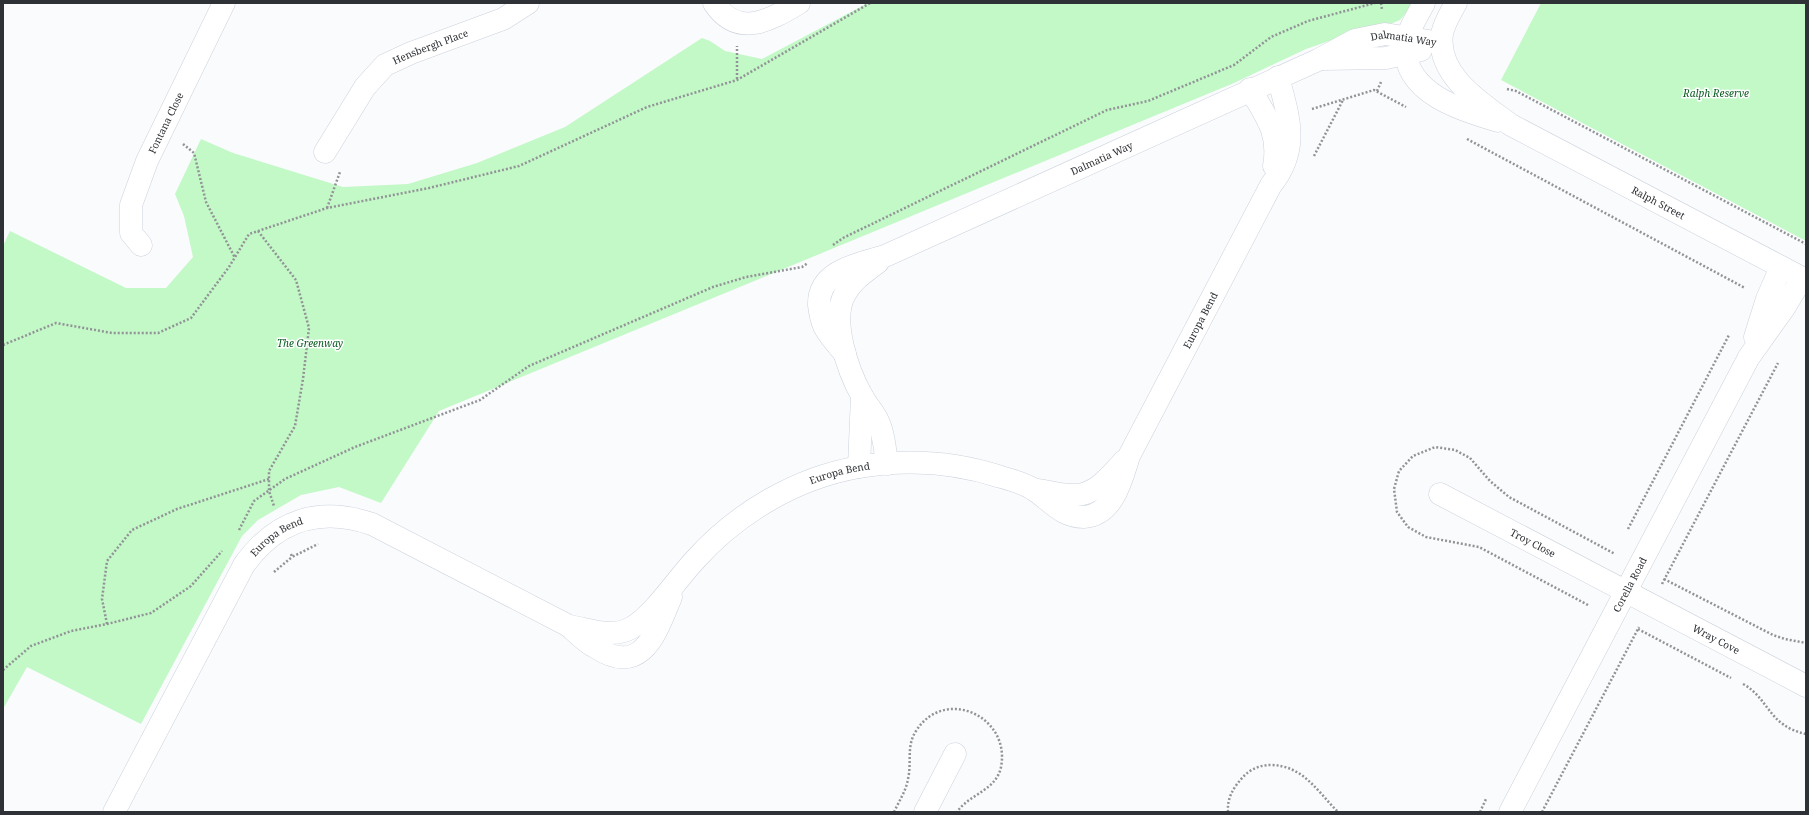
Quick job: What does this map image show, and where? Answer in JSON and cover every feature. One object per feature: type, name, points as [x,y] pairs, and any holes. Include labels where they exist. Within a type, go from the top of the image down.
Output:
[{"type":"street","name":"Fontana Close","points":[[140,245],[131,233],[131,205],[146,161],[224,3]]},
{"type":"street","name":"Hensbergh Place","points":[[325,152],[365,87],[385,64],[503,19],[528,3]]},
{"type":"street","points":[[714,3],[722,14],[737,22],[758,24],[777,16],[799,3]]},
{"type":"street","points":[[1407,45],[1424,3]]},
{"type":"street","points":[[1441,43],[1442,32],[1456,3]]},
{"type":"street","name":"Dalmatia Way","points":[[887,464],[882,431],[877,418],[862,396],[845,354],[840,316],[840,305],[845,293],[854,282],[885,256],[1250,89],[1318,60],[1386,58],[1407,45],[1441,43]]},
{"type":"street","name":"Ralph Street","points":[[1441,43],[1450,70],[1459,82],[1474,97],[1511,125],[1804,279]]},
{"type":"street","name":"Ralph Street","points":[[1407,45],[1414,76],[1426,90],[1443,101],[1465,112],[1511,125]]},
{"type":"street","name":"Europa Bend","points":[[114,812],[244,565],[254,551],[280,528],[313,517],[344,516],[372,524],[569,626],[603,633],[617,633],[630,628],[644,618],[717,537],[759,507],[793,488],[819,478],[859,467],[915,463],[962,466],[995,475],[1033,489],[1066,514],[1085,517],[1100,512],[1110,503],[1118,490],[1129,456],[1271,184],[1281,172],[1288,154],[1290,137],[1288,115],[1278,77]]},
{"type":"street","name":"Europa Bend","points":[[1250,89],[1274,133],[1277,150],[1271,184]]},
{"type":"street","name":"Corella Road","points":[[1749,357],[1767,299],[1782,267]]},
{"type":"street","name":"Corella Road","points":[[1510,812],[1749,357],[1804,279]]},
{"type":"street","name":"Dalmatia Way","points":[[859,467],[862,396]]},
{"type":"street","name":"Troy Close","points":[[1440,494],[1626,592]]},
{"type":"street","name":"Wray Cove","points":[[1626,592],[1806,686]]},
{"type":"street","points":[[925,812],[955,754]]},
{"type":"path","points":[[3,345],[56,323],[112,332],[158,333],[190,318],[235,258],[249,234],[328,208],[429,188],[519,166],[647,107],[737,80],[870,3]]},
{"type":"path","points":[[831,246],[843,238],[1107,110],[1148,101],[1234,65],[1271,37],[1308,21],[1375,3]]},
{"type":"path","points":[[737,22],[737,80]]},
{"type":"path","points":[[1500,86],[1516,91],[1806,244]]},
{"type":"path","points":[[1288,115],[1374,90],[1412,110]]},
{"type":"path","points":[[163,127],[194,153],[206,202],[235,258]]},
{"type":"path","points":[[1460,136],[1746,289]]},
{"type":"path","points":[[258,231],[296,280],[309,328],[303,379],[295,426],[269,471],[269,491]]},
{"type":"path","points":[[237,533],[254,501],[285,479],[355,447],[480,400],[529,366],[706,290],[746,276],[802,268],[814,259]]},
{"type":"path","points":[[1626,533],[1730,333]]},
{"type":"path","points":[[1542,812],[1779,361]]},
{"type":"path","points":[[107,624],[102,599],[107,561],[132,530],[177,509],[269,479]]},
{"type":"path","points":[[280,528],[292,557],[322,543]]},
{"type":"path","points":[[3,670],[31,646],[71,631],[151,613],[191,586],[227,545]]},
{"type":"path","points":[[1584,612],[1619,547]]},
{"type":"path","points":[[1664,579],[1772,635],[1806,643]]},
{"type":"path","points":[[1638,629],[1732,678]]},
{"type":"path","points":[[1739,682],[1746,685],[1758,697],[1773,717],[1793,732],[1806,734]]},
{"type":"path","points":[[1228,812],[1228,805],[1233,788],[1246,773],[1263,765],[1282,765],[1296,770],[1310,780],[1338,812]]},
{"type":"path","points":[[1480,812],[1487,798]]},
{"type":"green space","name":"The Greenway","points":[[868,3],[1414,3],[1400,20],[1388,25],[1335,39],[1306,49],[1234,83],[439,411],[381,503],[339,487],[301,495],[258,520],[242,536],[141,724],[27,667],[3,709],[3,246],[10,231],[126,288],[166,288],[193,257],[184,216],[175,194],[201,139],[233,153],[343,187],[408,184],[477,163],[565,127],[702,38],[710,41],[725,51],[762,59]]},
{"type":"green space","name":"Ralph Reserve","points":[[1541,3],[1806,3],[1806,241],[1501,80]]}]
